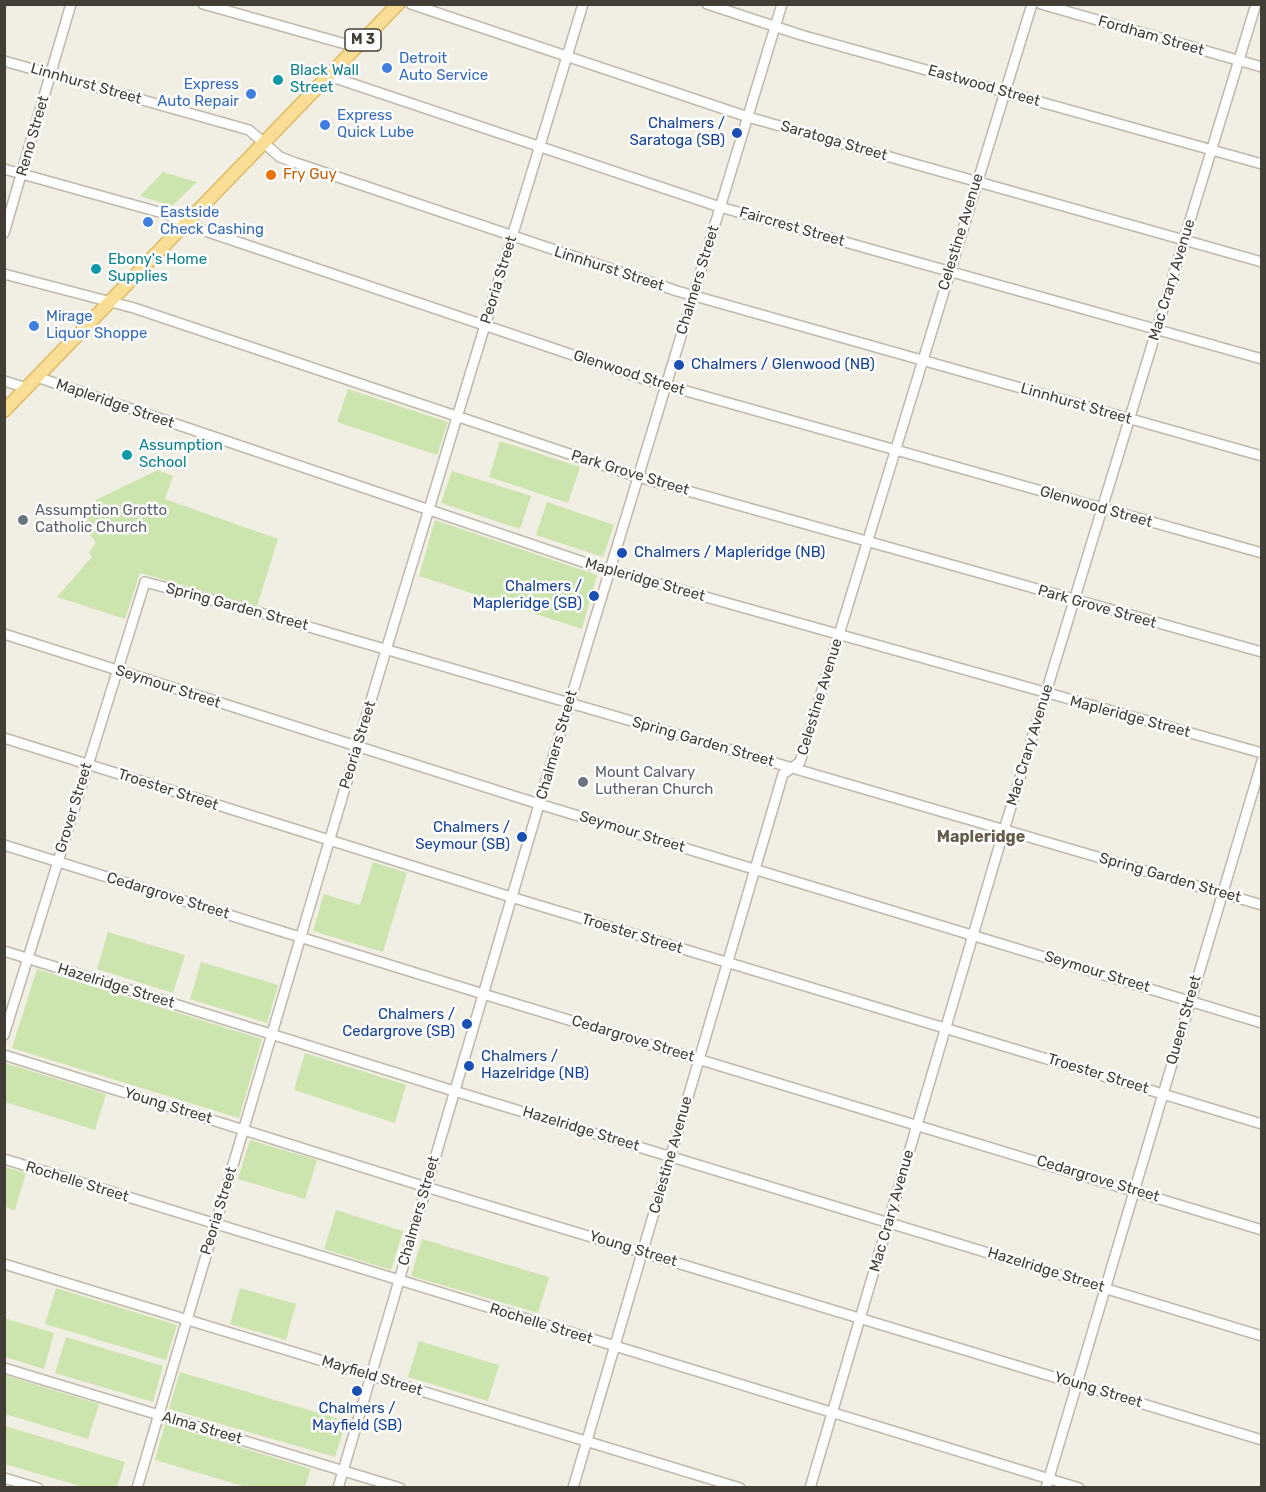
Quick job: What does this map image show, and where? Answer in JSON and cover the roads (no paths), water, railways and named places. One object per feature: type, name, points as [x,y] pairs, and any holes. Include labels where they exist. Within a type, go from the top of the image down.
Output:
[{"type":"main road","name":"M 3","points":[[4,411],[398,4]]},
{"type":"street","name":"Reno Street","points":[[4,233],[71,4]]},
{"type":"street","points":[[203,4],[356,47]]},
{"type":"street","name":"Saratoga Street","points":[[411,4],[748,117],[1262,261]]},
{"type":"street","name":"Peoria Street","points":[[137,1488],[386,650],[583,4]]},
{"type":"street","name":"Eastwood Street","points":[[707,4],[775,27],[1262,164]]},
{"type":"street","name":"Chalmers Street","points":[[338,1488],[569,703],[782,4]]},
{"type":"street","name":"Celestine Avenue","points":[[573,1488],[783,774],[800,762],[1032,4]]},
{"type":"street","name":"Fordham Street","points":[[1041,4],[1262,67]]},
{"type":"street","name":"Mac Crary Avenue","points":[[810,1488],[1045,693],[1256,4]]},
{"type":"street","name":"Linnhurst Street","points":[[4,61],[249,130],[280,157],[296,164],[693,296],[1262,456]]},
{"type":"street","name":"Faircrest Street","points":[[328,76],[720,207],[1262,359]]},
{"type":"street","name":"Glenwood Street","points":[[4,169],[165,214],[485,326],[666,386],[1262,553]]},
{"type":"street","name":"Park Grove Street","points":[[4,274],[171,320],[638,477],[1262,652]]},
{"type":"street","name":"Mapleridge Street","points":[[37,377],[609,570],[1262,753]]},
{"type":"street","points":[[4,381],[27,388]]},
{"type":"street","name":"Spring Garden Street","points":[[145,582],[1262,905]]},
{"type":"street","name":"Grover Street","points":[[4,1035],[145,582]]},
{"type":"street","name":"Seymour Street","points":[[4,634],[539,804],[1262,1023]]},
{"type":"street","name":"Troester Street","points":[[4,738],[511,897],[1262,1124]]},
{"type":"street","name":"Queen Street","points":[[1047,1483],[1262,761]]},
{"type":"street","name":"Cedargrove Street","points":[[4,845],[483,994],[1262,1230]]},
{"type":"street","name":"Hazelridge Street","points":[[4,951],[454,1091],[889,1221],[1262,1336]]},
{"type":"street","name":"Young Street","points":[[4,1055],[426,1187],[1262,1440]]},
{"type":"street","name":"Rochelle Street","points":[[4,1160],[398,1282],[832,1412],[1047,1483],[1078,1488]]},
{"type":"street","name":"Mayfield Street","points":[[4,1264],[740,1488]]},
{"type":"street","name":"Alma Street","points":[[4,1368],[400,1488]]},
{"type":"street","points":[[4,1478],[38,1488]]},
{"type":"place","name":"Detroit Auto Service","points":[[387,68]]},
{"type":"place","name":"Black Wall Street","points":[[278,80]]},
{"type":"place","name":"Express Auto Repair","points":[[251,94]]},
{"type":"place","name":"Express Quick Lube","points":[[325,125]]},
{"type":"place","name":"Chalmers / Saratoga (SB)","points":[[737,133]]},
{"type":"place","name":"Fry Guy","points":[[271,175]]},
{"type":"place","name":"Eastside Check Cashing","points":[[148,222]]},
{"type":"place","name":"Ebony's Home Supplies","points":[[96,269]]},
{"type":"place","name":"Mirage Liquor Shoppe","points":[[34,326]]},
{"type":"place","name":"Chalmers / Glenwood (NB)","points":[[679,365]]},
{"type":"place","name":"Assumption School","points":[[127,455]]},
{"type":"place","name":"Assumption Grotto Catholic Church","points":[[23,520]]},
{"type":"place","name":"Chalmers / Mapleridge (NB)","points":[[622,553]]},
{"type":"place","name":"Chalmers / Mapleridge (SB)","points":[[594,596]]},
{"type":"place","name":"Mount Calvary Lutheran Church","points":[[583,782]]},
{"type":"place","name":"Chalmers / Seymour (SB)","points":[[522,837]]},
{"type":"place","name":"Chalmers / Cedargrove (SB)","points":[[467,1024]]},
{"type":"place","name":"Chalmers / Hazelridge (NB)","points":[[469,1066]]},
{"type":"place","name":"Chalmers / Mayfield (SB)","points":[[357,1391]]},
{"type":"district","name":"Mapleridge","points":[[981,837]]}]
